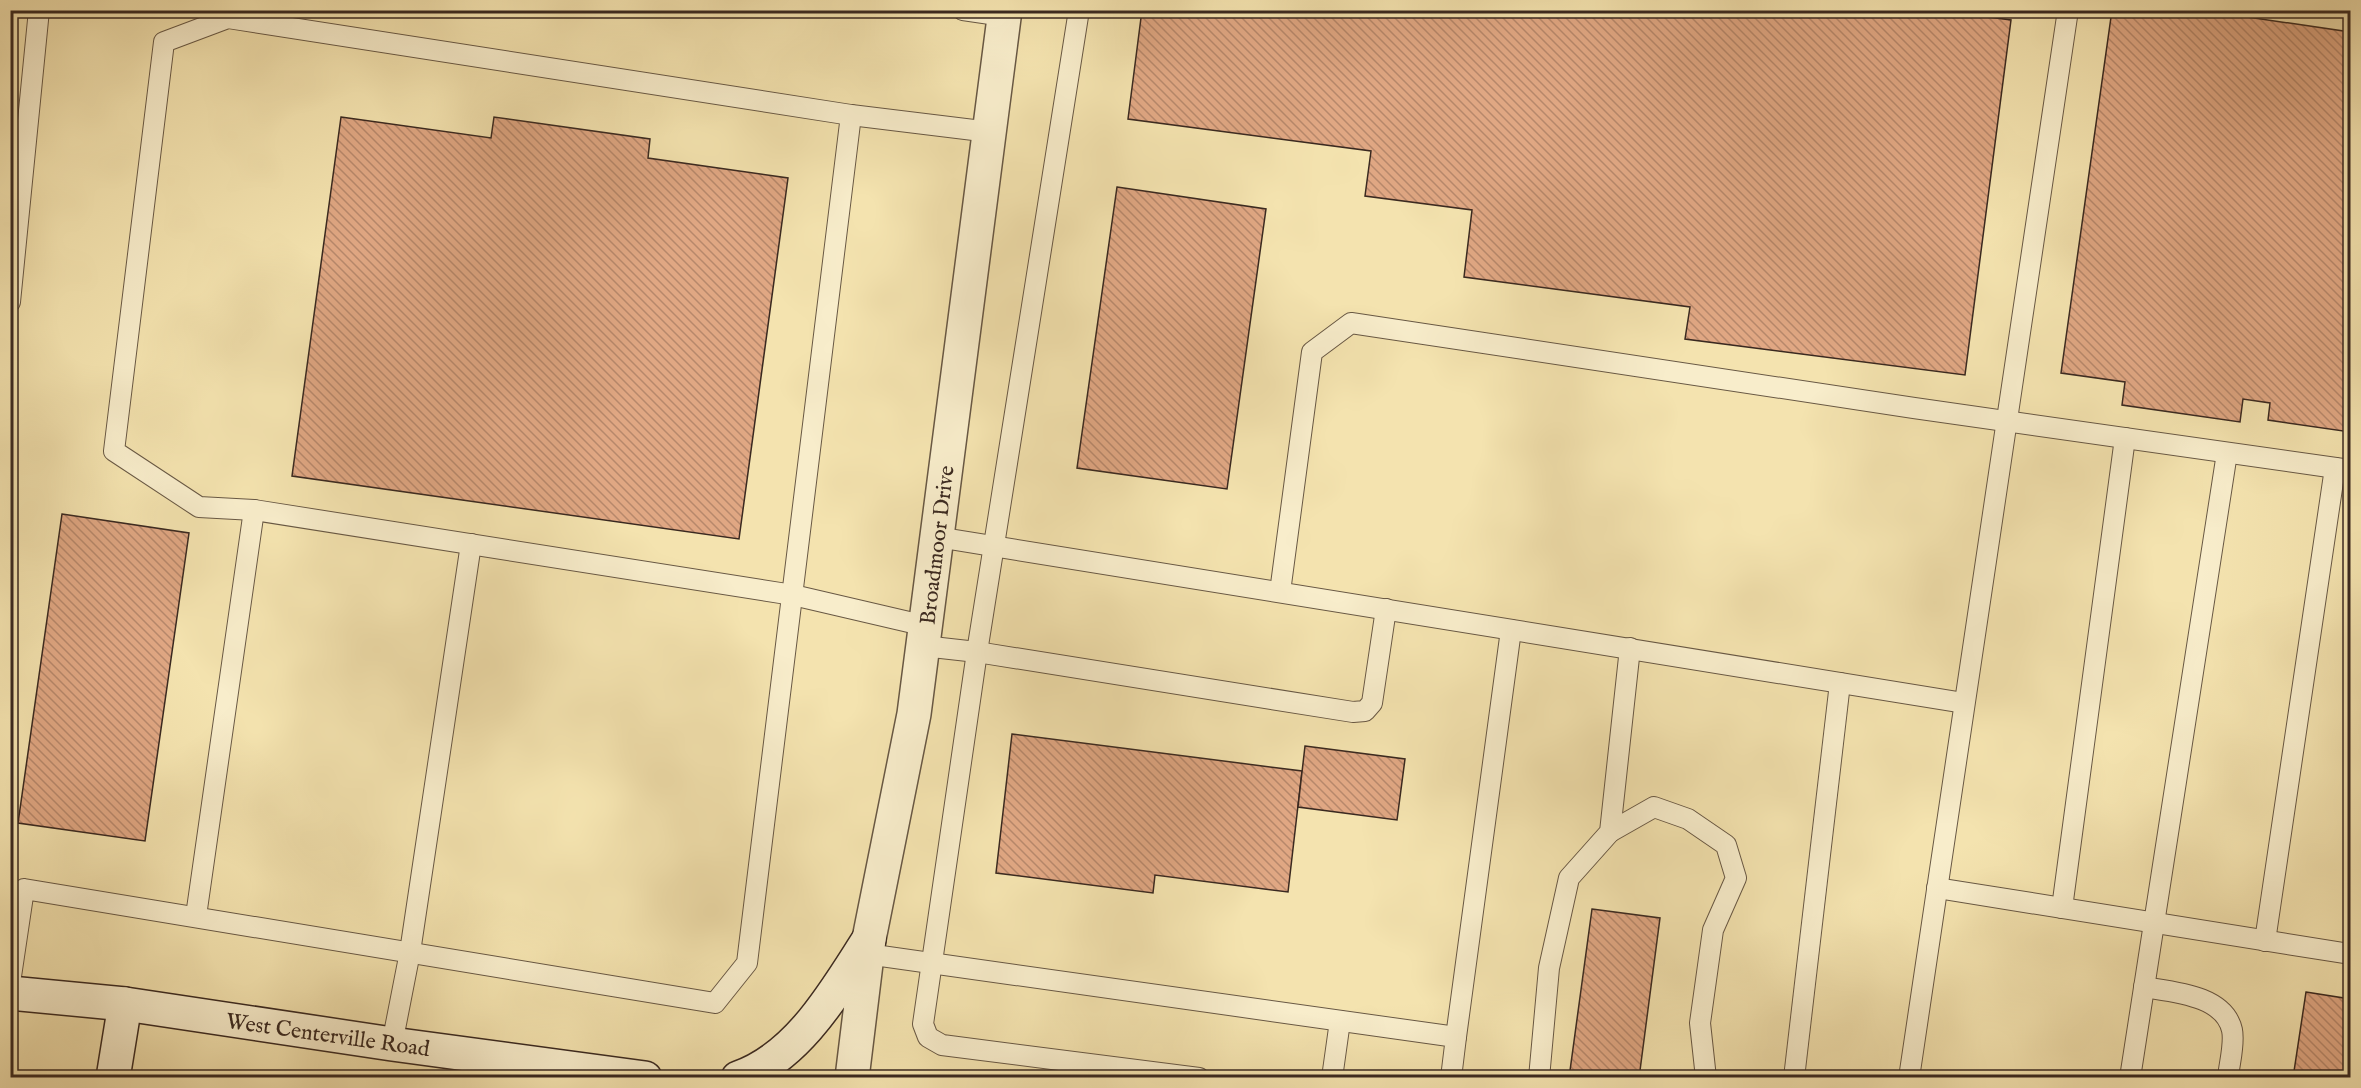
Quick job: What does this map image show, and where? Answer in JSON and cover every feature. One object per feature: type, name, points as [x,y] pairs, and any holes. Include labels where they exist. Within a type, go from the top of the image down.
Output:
[{"type":"street","name":"Broadmoor Drive","points":[[852,1077],[868,946],[914,714],[1005,14]]},
{"type":"street","points":[[738,1077],[779,1055],[824,1009],[868,946]]},
{"type":"street","name":"West Centerville Road","points":[[10,993],[124,1004],[392,1044],[645,1077]]},
{"type":"street","points":[[113,1077],[124,1004]]},
{"type":"lane","points":[[10,302],[39,10]]},
{"type":"lane","points":[[963,10],[1005,14]]},
{"type":"lane","points":[[1079,10],[993,546],[923,1024],[928,1037],[942,1045],[1199,1077]]},
{"type":"lane","points":[[1908,1077],[2068,10]]},
{"type":"lane","points":[[990,132],[851,115],[228,18],[164,42],[114,451],[199,507],[254,510],[793,595],[977,652],[1359,711],[1365,711],[1372,703],[1386,609]]},
{"type":"lane","points":[[10,983],[24,890],[196,916],[715,1003],[747,963],[851,115]]},
{"type":"lane","points":[[1280,592],[1312,351],[1351,323],[2007,422],[2343,469],[2265,941]]},
{"type":"lane","points":[[2062,908],[2125,438]]},
{"type":"lane","points":[[2130,1077],[2227,453]]},
{"type":"lane","points":[[196,916],[254,510]]},
{"type":"lane","points":[[937,537],[1964,703]]},
{"type":"lane","points":[[392,1044],[410,952],[471,544]]},
{"type":"lane","points":[[1451,1077],[1511,630]]},
{"type":"lane","points":[[1610,832],[1630,648]]},
{"type":"lane","points":[[1794,1077],[1840,683]]},
{"type":"lane","points":[[1539,1077],[1550,968],[1569,878],[1610,832],[1654,807],[1688,819],[1726,844],[1736,878],[1713,930],[1700,1023],[1706,1077]]},
{"type":"lane","points":[[1937,888],[2350,954]]},
{"type":"lane","points":[[868,946],[933,962],[1456,1037]]},
{"type":"lane","points":[[2144,987],[2197,996],[2226,1015],[2233,1032],[2228,1077]]},
{"type":"lane","points":[[1332,1077],[1340,1021]]},
{"type":"building","points":[[1142,10],[1459,10],[1503,16],[1503,10],[1935,10],[2011,20],[1965,375],[1685,339],[1690,307],[1464,277],[1472,210],[1365,196],[1371,151],[1128,119]]},
{"type":"building","points":[[2112,10],[2200,10],[2350,32],[2350,432],[2268,420],[2270,403],[2243,399],[2240,422],[2122,405],[2125,382],[2061,373]]},
{"type":"building","points":[[341,117],[491,138],[494,117],[650,139],[648,158],[788,178],[739,539],[292,476]]},
{"type":"building","points":[[1117,187],[1266,209],[1227,489],[1077,468]]},
{"type":"building","points":[[62,514],[189,533],[145,841],[18,823]]},
{"type":"building","points":[[1012,734],[1302,771],[1288,892],[1155,875],[1153,893],[996,873]]},
{"type":"building","points":[[1305,746],[1405,759],[1397,820],[1298,807]]},
{"type":"building","points":[[1592,909],[1660,918],[1639,1078],[1569,1078]]},
{"type":"building","points":[[2306,992],[2350,999],[2350,1078],[2293,1078]]}]
